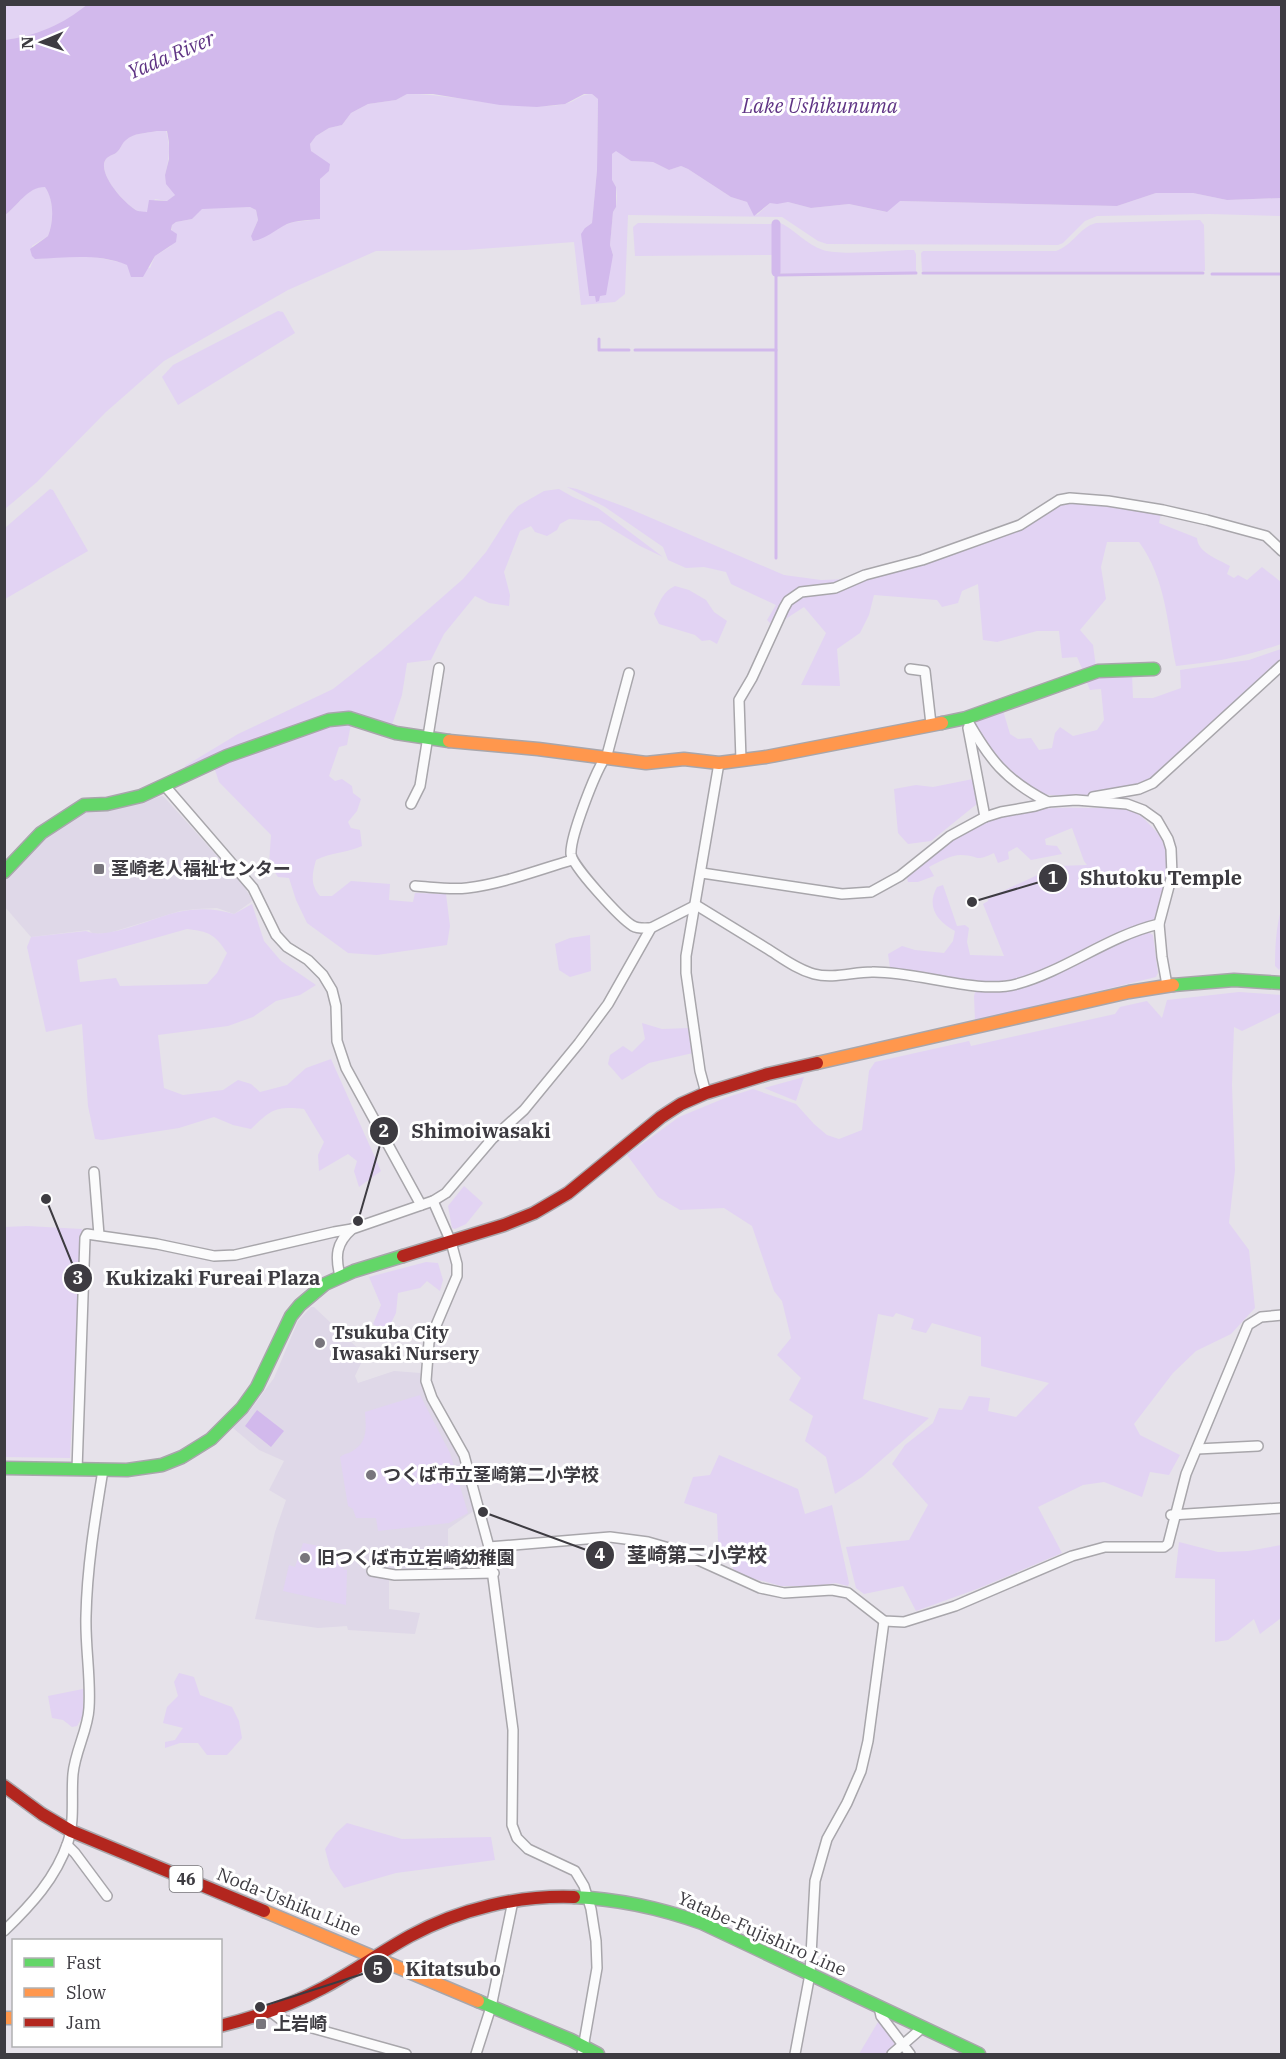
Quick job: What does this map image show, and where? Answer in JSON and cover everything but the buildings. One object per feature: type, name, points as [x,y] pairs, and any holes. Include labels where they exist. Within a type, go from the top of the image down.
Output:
[{"type":"street","points":[[741,760],[740,700],[784,608],[788,601],[801,592],[835,588],[865,575],[922,560],[1020,525],[1059,500],[1070,498],[1141,506],[1207,520],[1266,536],[1281,551]]},
{"type":"street","points":[[1076,800],[1139,789],[1154,783],[1281,665]]},
{"type":"street","points":[[411,804],[420,786],[439,668]]},
{"type":"street","points":[[910,669],[925,671],[932,724]]},
{"type":"street","points":[[4,872],[41,833],[75,810],[84,806],[124,801],[165,786],[227,756],[329,720],[349,718],[396,733],[428,739],[538,749],[646,763],[684,759],[719,764],[966,718],[1098,671],[1154,669]]},
{"type":"street","points":[[629,673],[604,758],[573,838],[572,861],[620,915],[635,927],[651,928],[696,905]]},
{"type":"street","points":[[966,718],[980,743],[1003,772],[1014,782],[1048,801]]},
{"type":"street","points":[[966,718],[985,817]]},
{"type":"street","points":[[706,1093],[700,1071],[686,973],[686,956],[719,764]]},
{"type":"street","points":[[165,786],[254,888],[276,934],[288,947],[308,960],[323,975],[332,990],[336,1006],[337,1041],[345,1068],[421,1205]]},
{"type":"street","points":[[702,873],[842,894],[871,892],[900,876],[950,836],[985,817],[1048,801],[1076,800],[1127,804],[1151,814],[1163,829],[1172,849],[1172,875],[1159,924],[1167,985]]},
{"type":"street","points":[[415,886],[468,888],[572,861]]},
{"type":"street","points":[[696,905],[795,966],[814,974],[841,976],[868,972],[893,972],[993,987],[1013,985],[1038,977],[1119,937],[1140,928],[1159,924]]},
{"type":"street","points":[[77,1470],[85,1238],[87,1234],[214,1256],[235,1255],[352,1229],[421,1205],[446,1193],[480,1152],[524,1110],[551,1079],[608,1004],[651,928]]},
{"type":"street","points":[[4,1468],[146,1469],[162,1466],[182,1457],[211,1438],[242,1408],[257,1387],[291,1316],[313,1293],[340,1276],[504,1225],[550,1205],[661,1117],[681,1104],[706,1093],[768,1074],[1129,992],[1167,985],[1234,980],[1281,982]]},
{"type":"street","points":[[94,1172],[99,1235]]},
{"type":"street","points":[[433,1200],[451,1242],[457,1264],[457,1276],[429,1342],[426,1381],[432,1398],[464,1455],[489,1547],[513,1730],[512,1818],[514,1832],[528,1849],[575,1871],[588,1897],[596,1941],[597,1968],[583,2050]]},
{"type":"street","points":[[340,1276],[337,1252],[345,1236],[352,1229]]},
{"type":"street","points":[[489,1547],[610,1538],[648,1542],[676,1550],[760,1588],[784,1593],[832,1590],[848,1593],[884,1621],[904,1622],[955,1606],[1072,1556],[1089,1551],[1105,1547],[1164,1547],[1168,1544],[1173,1515],[1186,1474],[1248,1325],[1262,1317],[1281,1315]]},
{"type":"street","points":[[1197,1449],[1258,1446]]},
{"type":"street","points":[[4,1931],[41,1892],[56,1869],[71,1830],[73,1773],[77,1750],[90,1708],[86,1616],[92,1532],[103,1470]]},
{"type":"street","points":[[1173,1515],[1281,1508]]},
{"type":"street","points":[[372,1571],[395,1575],[494,1573]]},
{"type":"street","points":[[795,2055],[810,1974],[815,1881],[827,1839],[861,1771],[868,1741],[884,1621]]},
{"type":"street","name":"Noda-Ushiku Line","points":[[4,1786],[42,1814],[71,1830],[375,1957],[598,2055]]},
{"type":"street","points":[[67,1845],[107,1896]]},
{"type":"street","name":"Yatabe-Fujishiro Line","points":[[222,2025],[271,2012],[316,1992],[417,1933],[444,1920],[513,1901],[553,1897],[588,1897],[636,1903],[681,1914],[979,2055]]},
{"type":"street","points":[[476,2055],[491,2007],[513,1901]]},
{"type":"street","points":[[879,2007],[881,2016],[910,2055]]},
{"type":"street","points":[[271,2012],[280,2019],[406,2055]]},
{"type":"street","points":[[892,2055],[922,2028]]},
{"type":"shaded area","points":[[4,5],[88,5],[49,28],[5,40]]},
{"type":"shaded area","points":[[407,94],[538,106],[567,103],[589,94],[598,99],[597,170],[592,223],[585,228],[589,296],[600,296],[613,255],[610,245],[617,196],[616,187],[612,181],[612,154],[616,150],[631,161],[653,162],[669,170],[681,166],[688,169],[731,197],[747,202],[757,215],[770,203],[788,202],[811,208],[849,204],[886,212],[899,201],[1117,206],[1156,193],[1193,193],[1227,200],[1281,198],[1281,216],[1209,214],[1097,216],[1085,221],[1063,243],[1058,245],[827,244],[818,241],[782,217],[628,215],[625,294],[615,302],[581,305],[574,242],[466,250],[376,251],[288,290],[164,361],[106,412],[37,482],[5,509],[5,215],[28,193],[45,186],[51,204],[51,224],[48,236],[32,246],[35,259],[70,256],[96,257],[150,268],[155,256],[171,246],[172,225],[192,219],[202,208],[250,207],[256,210],[258,220],[251,236],[294,222],[320,219],[320,178],[328,171],[311,151],[310,144],[316,136],[329,128],[342,125],[351,113],[368,104],[396,100]]},
{"type":"shaded area","points":[[166,131],[169,153],[165,175],[175,195],[167,201],[155,199],[147,212],[140,212],[132,208],[113,188],[104,165],[106,159],[117,152],[128,138]]},
{"type":"shaded area","points":[[1200,220],[1204,225],[1205,271],[922,271],[921,253],[923,251],[1056,251],[1067,245],[1085,228],[1096,223]]},
{"type":"shaded area","points":[[778,222],[817,248],[831,252],[914,250],[916,273],[778,273]]},
{"type":"shaded area","points":[[638,223],[773,224],[773,255],[635,256],[633,227]]},
{"type":"shaded area","points":[[278,311],[283,312],[295,333],[178,405],[162,377],[173,365]]},
{"type":"shaded area","points":[[567,487],[628,508],[784,575],[821,580],[850,579],[835,586],[804,588],[773,626],[767,620],[776,605],[731,584],[726,572],[704,567],[686,568],[668,560],[663,547],[605,507]]},
{"type":"shaded area","points":[[50,489],[53,490],[88,551],[5,599],[5,528]]},
{"type":"shaded area","points":[[559,489],[598,508],[663,557],[599,521],[569,519],[547,536],[535,532],[531,526],[520,531],[504,572],[510,595],[509,606],[489,603],[475,596],[444,634],[431,660],[407,663],[402,695],[392,725],[350,714],[186,771],[185,766],[238,734],[333,689],[381,651],[463,579],[486,552],[518,506],[544,491]]},
{"type":"shaded area","points":[[1061,502],[1099,504],[1161,513],[1159,523],[1197,538],[1205,552],[1230,566],[1227,574],[1234,578],[1238,575],[1247,580],[1262,567],[1281,582],[1281,644],[1229,658],[1176,666],[1160,586],[1148,556],[1139,542],[1107,542],[1101,567],[1106,599],[1080,630],[1093,645],[1096,667],[1083,671],[1077,657],[1062,658],[1059,631],[1037,631],[997,642],[983,640],[978,584],[962,591],[958,603],[942,607],[937,600],[874,595],[869,615],[860,633],[837,649],[840,686],[801,685],[826,633],[804,607],[784,620],[791,603],[797,598],[924,564]]},
{"type":"shaded area","points":[[675,586],[689,590],[706,600],[714,612],[727,621],[717,644],[710,640],[702,641],[695,635],[659,624],[654,614],[664,594]]},
{"type":"shaded area","points":[[1281,649],[1281,660],[1153,779],[1134,788],[1085,795],[1040,794],[1016,780],[977,733],[978,718],[1002,707],[1010,734],[1018,739],[1031,738],[1039,750],[1052,748],[1055,733],[1060,727],[1073,736],[1097,730],[1104,720],[1101,689],[1090,690],[1086,680],[1099,675],[1132,674],[1133,698],[1153,698],[1181,688],[1180,670],[1249,660]]},
{"type":"shaded area","points":[[335,723],[351,724],[347,745],[339,747],[329,776],[335,781],[342,779],[352,786],[353,793],[361,799],[357,811],[348,822],[351,828],[360,830],[362,846],[316,860],[313,875],[315,888],[320,896],[332,896],[351,881],[390,884],[389,900],[413,902],[415,893],[446,894],[450,926],[447,945],[377,955],[348,953],[307,923],[289,878],[278,877],[269,864],[271,835],[219,782],[215,770],[216,765]]},
{"type":"shaded area","points":[[973,779],[978,803],[931,841],[908,844],[898,833],[894,789],[916,785],[933,787]]},
{"type":"shaded area","points":[[162,796],[244,886],[251,902],[234,914],[217,908],[196,909],[180,911],[109,933],[93,934],[89,930],[31,937],[5,907],[5,878],[34,845],[77,813],[117,809]]},
{"type":"shaded area","points":[[1121,808],[1144,819],[1160,837],[1165,848],[1167,872],[1156,921],[1032,976],[1014,980],[979,981],[890,968],[888,954],[902,946],[915,950],[944,953],[953,941],[955,931],[938,918],[933,907],[937,887],[943,885],[957,926],[965,925],[969,928],[967,942],[970,955],[1004,956],[983,904],[988,901],[988,898],[1057,866],[1087,865],[1072,828],[1045,839],[1046,845],[1057,846],[1062,854],[1031,860],[1017,847],[1008,852],[1009,859],[998,863],[994,853],[979,858],[957,855],[929,867],[934,876],[918,882],[908,882],[906,874],[945,845],[976,826],[1003,815],[1036,809]]},
{"type":"shaded area","points":[[252,904],[264,941],[281,961],[316,985],[300,995],[276,1001],[253,1017],[228,1026],[158,1035],[164,1088],[183,1095],[223,1090],[238,1080],[251,1084],[260,1092],[287,1085],[306,1068],[331,1059],[381,1171],[359,1187],[354,1171],[357,1161],[348,1154],[319,1171],[318,1155],[324,1142],[304,1109],[286,1108],[274,1111],[251,1129],[214,1117],[179,1128],[102,1140],[95,1139],[88,1106],[82,1024],[46,1032],[27,947],[31,937],[86,931],[105,933],[117,931],[178,912],[192,910],[206,909],[234,914]],"holes":[[[187,929],[214,937],[227,953],[217,973],[207,984],[120,986],[116,978],[80,982],[77,960]]]},
{"type":"shaded area","points":[[1281,910],[1282,964],[1279,970],[1275,966],[1275,952]]},
{"type":"shaded area","points":[[1141,932],[1153,935],[1158,973],[1156,977],[975,1021],[976,989],[1037,982]]},
{"type":"shaded area","points":[[590,935],[591,971],[570,977],[559,970],[555,944],[570,938]]},
{"type":"shaded area","points":[[1239,992],[1282,995],[1281,1012],[1242,1031],[1234,1027],[1232,1085],[1235,1170],[1229,1223],[1249,1250],[1255,1308],[1231,1334],[1196,1351],[1173,1373],[1134,1424],[1140,1435],[1180,1455],[1169,1475],[1150,1472],[1142,1497],[1104,1482],[1083,1485],[1038,1507],[1062,1553],[977,1589],[916,1611],[903,1586],[864,1594],[856,1588],[846,1547],[909,1540],[928,1505],[892,1464],[905,1445],[933,1423],[939,1408],[962,1410],[969,1396],[990,1398],[988,1411],[1016,1417],[1049,1383],[981,1366],[981,1337],[932,1323],[926,1333],[911,1329],[914,1319],[896,1313],[893,1317],[878,1314],[863,1399],[929,1418],[862,1477],[835,1494],[826,1457],[805,1441],[813,1416],[789,1400],[801,1378],[777,1355],[791,1338],[782,1301],[774,1291],[752,1226],[724,1208],[680,1210],[658,1197],[627,1155],[679,1117],[753,1089],[796,1104],[827,1135],[839,1139],[862,1130],[869,1071],[875,1062],[969,1041],[971,1046],[1115,1014],[1120,1007],[1147,1001],[1162,1018],[1167,1000]]},
{"type":"shaded area","points":[[642,1023],[662,1029],[689,1028],[693,1053],[649,1063],[622,1080],[608,1064],[610,1055],[623,1046],[632,1052],[645,1039]]},
{"type":"shaded area","points":[[804,1077],[796,1101],[764,1088]]},
{"type":"shaded area","points":[[464,1186],[483,1203],[466,1224],[455,1229],[452,1228],[448,1206]]},
{"type":"shaded area","points":[[5,1227],[82,1229],[70,1458],[5,1457]]},
{"type":"shaded area","points":[[426,1262],[438,1263],[443,1280],[440,1291],[427,1281],[420,1288],[398,1293],[396,1313],[389,1327],[381,1329],[373,1324],[381,1305],[369,1277]]},
{"type":"shaded area","name":"つくば市立茎崎第二小学校","points":[[311,1307],[314,1307],[365,1355],[355,1376],[358,1383],[394,1371],[420,1373],[428,1402],[459,1458],[475,1510],[448,1529],[448,1571],[389,1576],[389,1609],[420,1613],[415,1634],[348,1630],[347,1626],[318,1628],[255,1619],[275,1532],[286,1500],[269,1490],[284,1461],[259,1450],[233,1428],[251,1409],[274,1378],[298,1321]]},
{"type":"shaded area","points":[[420,1395],[450,1453],[468,1513],[449,1523],[378,1531],[376,1518],[356,1518],[353,1509],[348,1506],[340,1457],[352,1451],[362,1442],[366,1423],[365,1412]]},
{"type":"shaded area","points":[[719,1455],[798,1489],[805,1514],[832,1505],[848,1586],[836,1583],[781,1586],[744,1576],[734,1570],[718,1541],[717,1514],[684,1503],[693,1477],[710,1475]]},
{"type":"shaded area","points":[[1179,1542],[1218,1552],[1248,1551],[1281,1545],[1281,1618],[1260,1634],[1254,1619],[1228,1640],[1215,1642],[1215,1579],[1175,1578]]},
{"type":"shaded area","points":[[303,1543],[335,1549],[344,1570],[347,1570],[346,1605],[283,1591],[289,1565],[295,1567]]},
{"type":"shaded area","points":[[179,1673],[194,1677],[200,1695],[232,1707],[239,1721],[242,1738],[227,1755],[207,1755],[198,1743],[180,1743],[165,1748],[165,1742],[175,1740],[183,1728],[163,1723],[167,1707],[178,1696],[174,1682]]},
{"type":"shaded area","points":[[83,1689],[83,1716],[77,1726],[72,1727],[63,1720],[52,1718],[48,1696]]},
{"type":"shaded area","points":[[347,1823],[402,1839],[491,1837],[495,1860],[396,1873],[344,1888],[330,1868],[325,1849],[336,1833]]},
{"type":"shaded area","points":[[878,2022],[897,2044],[886,2054],[859,2054]]},
{"type":"water","name":"Lake Ushikunuma","points":[[88,4],[1281,5],[1281,198],[1227,200],[1193,193],[1156,193],[1117,206],[900,201],[887,212],[849,204],[811,208],[788,202],[770,203],[754,216],[747,202],[731,197],[688,169],[681,166],[669,170],[653,162],[631,161],[616,151],[612,154],[612,180],[616,187],[616,207],[613,212],[610,245],[613,255],[606,295],[600,296],[599,301],[596,302],[595,296],[589,296],[581,234],[592,223],[597,170],[598,99],[592,94],[584,94],[565,104],[537,107],[500,105],[433,94],[407,94],[396,100],[368,104],[351,113],[342,125],[329,128],[316,136],[310,144],[311,151],[330,164],[329,171],[320,179],[320,219],[291,223],[253,241],[251,236],[258,220],[256,210],[250,207],[202,209],[192,219],[172,225],[171,230],[177,234],[176,242],[155,256],[143,277],[131,277],[127,265],[116,261],[82,257],[35,259],[32,256],[30,249],[48,236],[51,224],[51,204],[45,187],[28,193],[5,215],[5,40],[49,28]],"holes":[[[167,131],[169,159],[165,175],[166,184],[175,195],[167,201],[149,200],[147,212],[138,211],[132,208],[108,180],[104,165],[106,159],[117,152],[132,136]]]},
{"type":"water","points":[[257,1410],[284,1431],[271,1447],[245,1426]]},
{"type":"waterway","points":[[776,224],[776,272]]},
{"type":"waterway","points":[[776,272],[776,558]]},
{"type":"waterway","points":[[776,275],[916,273]]},
{"type":"waterway","points":[[923,273],[1203,273]]},
{"type":"waterway","points":[[1212,274],[1282,274]]},
{"type":"waterway","points":[[599,339],[599,350],[629,350]]},
{"type":"waterway","points":[[635,350],[776,350]]},
{"type":"traffic: fast","points":[[942,723],[966,718],[1098,671],[1154,669]]},
{"type":"traffic: fast","points":[[4,872],[41,833],[84,805],[107,804],[141,796],[227,756],[329,720],[349,718],[396,733],[449,741]]},
{"type":"traffic: fast","points":[[1173,985],[1234,980],[1282,983]]},
{"type":"traffic: fast","points":[[4,1468],[127,1470],[162,1465],[182,1457],[211,1439],[242,1408],[257,1387],[291,1316],[300,1305],[325,1284],[354,1271],[403,1256]]},
{"type":"traffic: fast","points":[[574,1897],[639,1905],[702,1923],[979,2054]]},
{"type":"traffic: fast","points":[[478,2001],[571,2040],[598,2054]]},
{"type":"traffic: slow","points":[[449,741],[538,749],[646,763],[684,759],[719,763],[766,757],[942,723]]},
{"type":"traffic: slow","points":[[817,1063],[1129,992],[1173,985]]},
{"type":"traffic: slow","points":[[264,1911],[478,2001]]},
{"type":"traffic: slow","points":[[4,2018],[12,2018]]},
{"type":"traffic: jam","points":[[403,1256],[504,1225],[534,1213],[568,1193],[661,1117],[681,1104],[706,1093],[768,1074],[817,1063]]},
{"type":"traffic: jam","points":[[4,1786],[42,1814],[71,1831],[264,1911]]},
{"type":"traffic: jam","points":[[222,2025],[273,2010],[311,1994],[410,1936],[449,1918],[511,1901],[574,1897]]},
{"type":"place","name":"茎崎老人福祉センター","points":[[99,869]]},
{"type":"place","name":"Shutoku Temple","points":[[972,902]]},
{"type":"place","name":"Kukizaki Fureai Plaza","points":[[46,1199]]},
{"type":"place","name":"Shimoiwasaki","points":[[358,1221]]},
{"type":"place","name":"Tsukuba City Iwasaki Nursery","points":[[320,1343]]},
{"type":"place","name":"つくば市立茎崎第二小学校","points":[[371,1475]]},
{"type":"place","name":"茎崎第二小学校","points":[[483,1512]]},
{"type":"place","name":"旧つくば市立岩崎幼稚園","points":[[305,1558]]},
{"type":"place","name":"Kitatsubo","points":[[260,2007]]},
{"type":"place","name":"上岩崎","points":[[261,2024]]},
{"type":"water label","name":"Yada River","points":[[171,55]]}]
